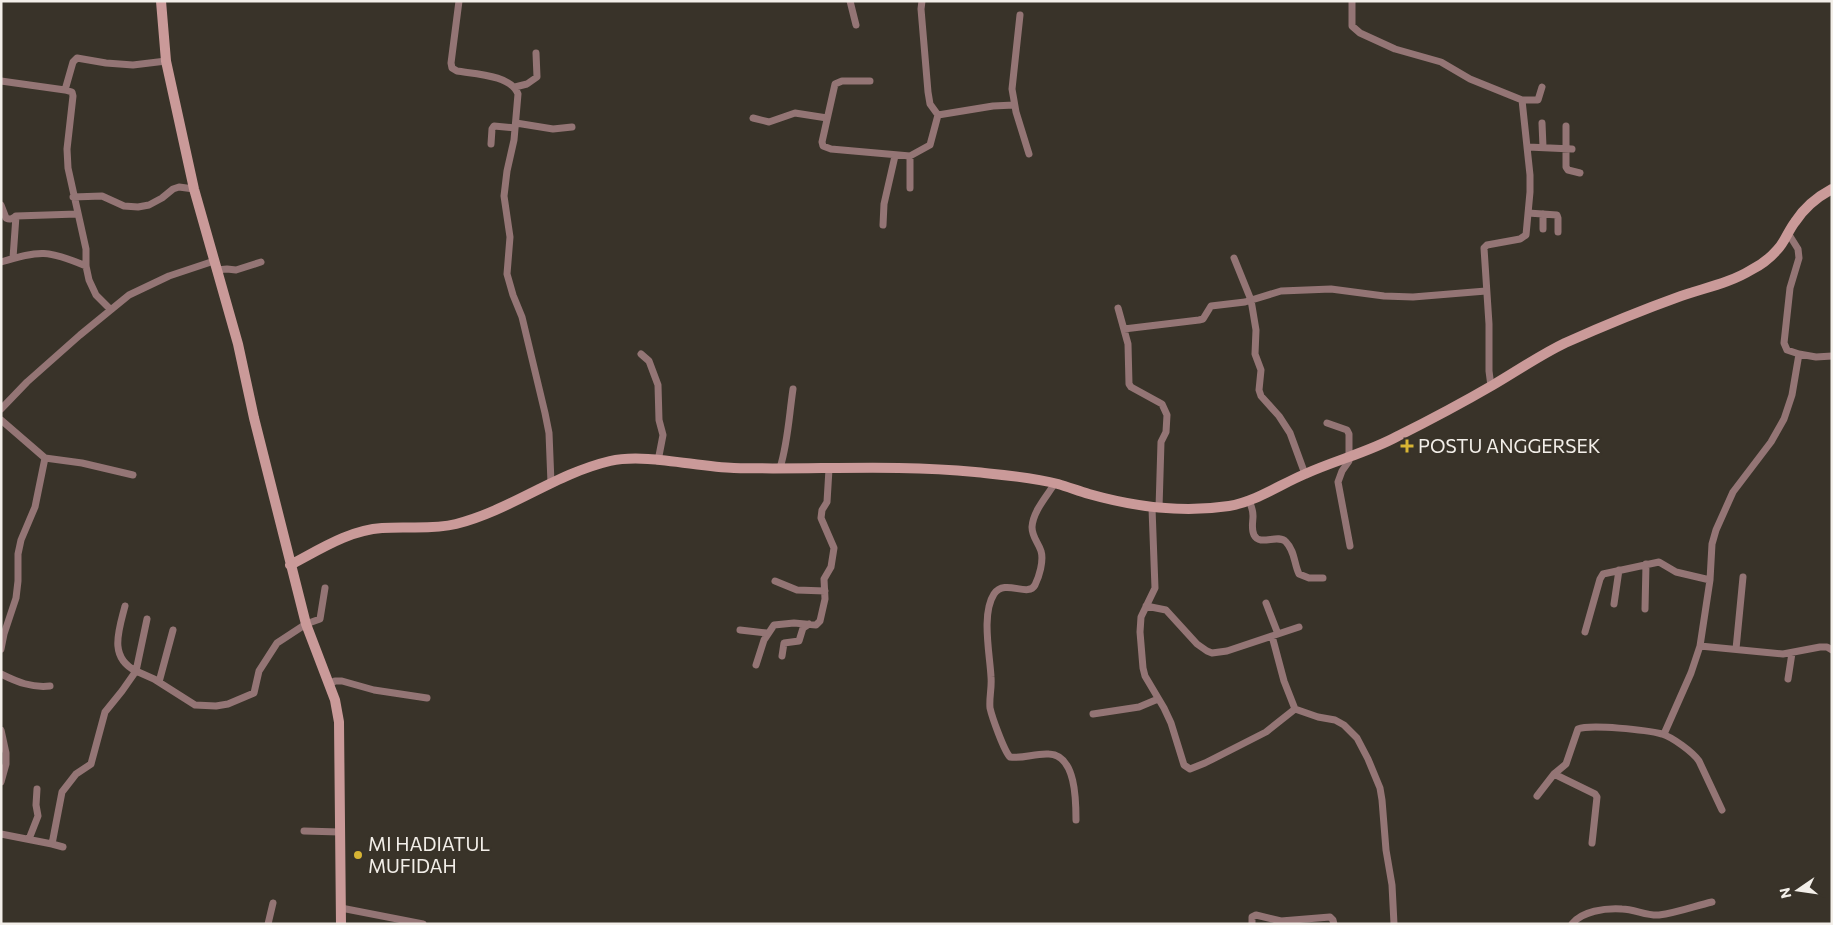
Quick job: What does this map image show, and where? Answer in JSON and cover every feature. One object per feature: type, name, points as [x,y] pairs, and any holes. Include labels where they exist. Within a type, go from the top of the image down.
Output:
[{"type":"street","points":[[161,1],[166,61],[194,190],[238,344],[254,418],[306,624],[335,700],[338,722],[341,924]]},
{"type":"street","points":[[459,1],[451,63],[452,68],[457,71],[506,80],[515,87],[518,94],[516,125],[504,196],[510,237],[508,274],[513,295],[522,317],[545,413],[549,433],[551,483]]},
{"type":"street","points":[[850,1],[856,25]]},
{"type":"street","points":[[922,1],[921,10],[928,92],[930,104],[938,115]]},
{"type":"street","points":[[1352,1],[1352,26],[1360,33],[1395,49],[1441,62],[1470,79],[1522,100],[1538,100],[1542,87]]},
{"type":"street","points":[[1020,14],[1012,89],[1014,105],[1029,154]]},
{"type":"street","points":[[515,87],[527,84],[537,77],[536,53]]},
{"type":"street","points":[[65,90],[72,62],[76,58],[133,65],[166,61]]},
{"type":"street","points":[[1,81],[72,92],[67,149],[68,168],[86,249],[86,266],[92,288],[96,295],[110,309]]},
{"type":"street","points":[[870,81],[842,81],[836,84],[822,142],[824,146],[831,149],[910,156],[930,145],[938,115]]},
{"type":"street","points":[[1491,386],[1484,252],[1485,246],[1523,238],[1526,235],[1530,192],[1528,146],[1522,100]]},
{"type":"street","points":[[938,115],[993,106],[1014,105]]},
{"type":"street","points":[[753,118],[769,122],[795,113],[827,118]]},
{"type":"street","points":[[1542,123],[1543,147]]},
{"type":"street","points":[[491,144],[494,126],[516,125],[553,129],[572,127]]},
{"type":"street","points":[[1566,126],[1569,149],[1566,167],[1568,170],[1580,173]]},
{"type":"street","points":[[1528,146],[1569,149]]},
{"type":"street","points":[[883,225],[884,204],[895,156]]},
{"type":"street","points":[[910,156],[910,188]]},
{"type":"street","points":[[73,196],[102,196],[124,206],[138,207],[149,205],[179,187],[194,190]]},
{"type":"street","points":[[290,565],[334,541],[360,532],[379,528],[425,528],[453,525],[485,515],[522,499],[551,483],[587,467],[614,460],[633,458],[733,468],[923,468],[975,472],[1055,483],[1093,496],[1155,508],[1199,510],[1235,505],[1305,474],[1393,439],[1562,345],[1679,296],[1748,273],[1777,250],[1795,222],[1816,198],[1832,189]]},
{"type":"street","points":[[1,205],[6,218],[12,219],[16,216],[77,214]]},
{"type":"street","points":[[1528,214],[1558,216],[1558,232]]},
{"type":"street","points":[[1543,214],[1543,229]]},
{"type":"street","points":[[13,258],[16,216]]},
{"type":"street","points":[[1788,233],[1798,249],[1799,258],[1790,288],[1784,343],[1787,350],[1799,354],[1816,357],[1832,356]]},
{"type":"street","points":[[1,262],[13,258],[45,253],[66,258],[86,266]]},
{"type":"street","points":[[1234,258],[1251,300],[1256,330],[1255,354],[1262,370],[1259,390],[1261,396],[1279,416],[1290,433],[1305,474]]},
{"type":"street","points":[[1,409],[26,382],[110,309],[129,295],[170,276],[215,266],[236,270],[261,262]]},
{"type":"street","points":[[1124,329],[1199,320],[1203,319],[1211,306],[1251,300],[1281,291],[1331,289],[1384,296],[1413,297],[1486,292]]},
{"type":"street","points":[[1118,308],[1128,344],[1129,384],[1131,387],[1162,404],[1167,415],[1166,432],[1161,442],[1155,508],[1155,588],[1141,617],[1140,632],[1145,676],[1171,723],[1183,761],[1187,768],[1190,769],[1205,764],[1266,732],[1295,709]]},
{"type":"street","points":[[641,354],[649,361],[658,385],[659,420],[663,435],[658,461]]},
{"type":"street","points":[[1664,734],[1691,673],[1700,646],[1710,580],[1712,544],[1716,530],[1733,492],[1771,442],[1784,419],[1792,395],[1799,354]]},
{"type":"street","points":[[780,468],[786,447],[793,389]]},
{"type":"street","points":[[1,420],[45,458],[82,463],[133,475]]},
{"type":"street","points":[[1327,423],[1348,432],[1349,461],[1342,471],[1338,482],[1350,546]]},
{"type":"street","points":[[1,649],[16,598],[18,554],[21,540],[36,507],[45,458]]},
{"type":"street","points":[[756,665],[768,633],[774,625],[778,623],[816,624],[820,621],[824,606],[824,579],[831,567],[834,548],[832,539],[821,518],[822,510],[827,502],[829,469]]},
{"type":"street","points":[[1055,483],[1034,518],[1032,526],[1033,537],[1041,551],[1042,557],[1035,585],[1032,589],[1026,590],[1011,587],[1002,588],[993,596],[987,626],[992,680],[990,709],[1005,750],[1010,757],[1018,758],[1053,754],[1062,760],[1071,771],[1076,802],[1076,820]]},
{"type":"street","points":[[1249,500],[1253,515],[1252,526],[1254,535],[1265,540],[1278,538],[1284,540],[1292,549],[1299,574],[1309,578],[1323,578]]},
{"type":"street","points":[[1585,632],[1603,574],[1659,562],[1676,572],[1710,580]]},
{"type":"street","points":[[1645,609],[1646,564]]},
{"type":"street","points":[[1614,604],[1619,570]]},
{"type":"street","points":[[1736,649],[1743,577]]},
{"type":"street","points":[[775,581],[797,590],[824,591]]},
{"type":"street","points":[[125,606],[118,636],[118,644],[123,662],[195,705],[216,706],[228,704],[254,693],[258,674],[277,643],[322,616],[324,588]]},
{"type":"street","points":[[1266,603],[1275,635],[1281,672],[1295,709]]},
{"type":"street","points":[[1146,606],[1166,610],[1197,644],[1207,651],[1220,653],[1299,627]]},
{"type":"street","points":[[52,844],[62,792],[76,774],[92,764],[105,712],[136,671],[147,619]]},
{"type":"street","points":[[782,656],[784,643],[799,641],[803,628],[809,624]]},
{"type":"street","points":[[159,682],[173,630]]},
{"type":"street","points":[[740,630],[768,633]]},
{"type":"street","points":[[1700,646],[1783,654],[1827,647],[1832,650]]},
{"type":"street","points":[[1788,679],[1792,653]]},
{"type":"street","points":[[1,674],[31,686],[40,688],[50,686]]},
{"type":"street","points":[[329,684],[335,681],[342,681],[374,690],[427,698]]},
{"type":"street","points":[[1093,714],[1139,707],[1158,698]]},
{"type":"street","points":[[1295,709],[1344,724],[1357,738],[1368,759],[1380,788],[1382,800],[1386,850],[1392,885],[1394,924]]},
{"type":"street","points":[[1536,796],[1554,774],[1566,764],[1575,734],[1579,728],[1630,729],[1664,734],[1694,754],[1699,760],[1722,810]]},
{"type":"street","points":[[1,730],[6,753],[6,764],[1,782]]},
{"type":"street","points":[[1554,774],[1597,797],[1592,843]]},
{"type":"street","points":[[30,839],[38,816],[36,808],[37,789]]},
{"type":"street","points":[[304,831],[340,832]]},
{"type":"street","points":[[1,834],[63,847]]},
{"type":"street","points":[[1572,924],[1577,917],[1605,910],[1622,909],[1658,915],[1712,902]]},
{"type":"street","points":[[268,924],[273,903]]},
{"type":"street","points":[[341,908],[423,924]]},
{"type":"street","points":[[1252,924],[1252,918],[1256,915],[1281,921],[1330,918],[1334,924]]},
{"type":"place","name":"POSTU ANGGERSEK","points":[[1407,446]]},
{"type":"place","name":"MI HADIATUL MUFIDAH","points":[[358,855]]}]
